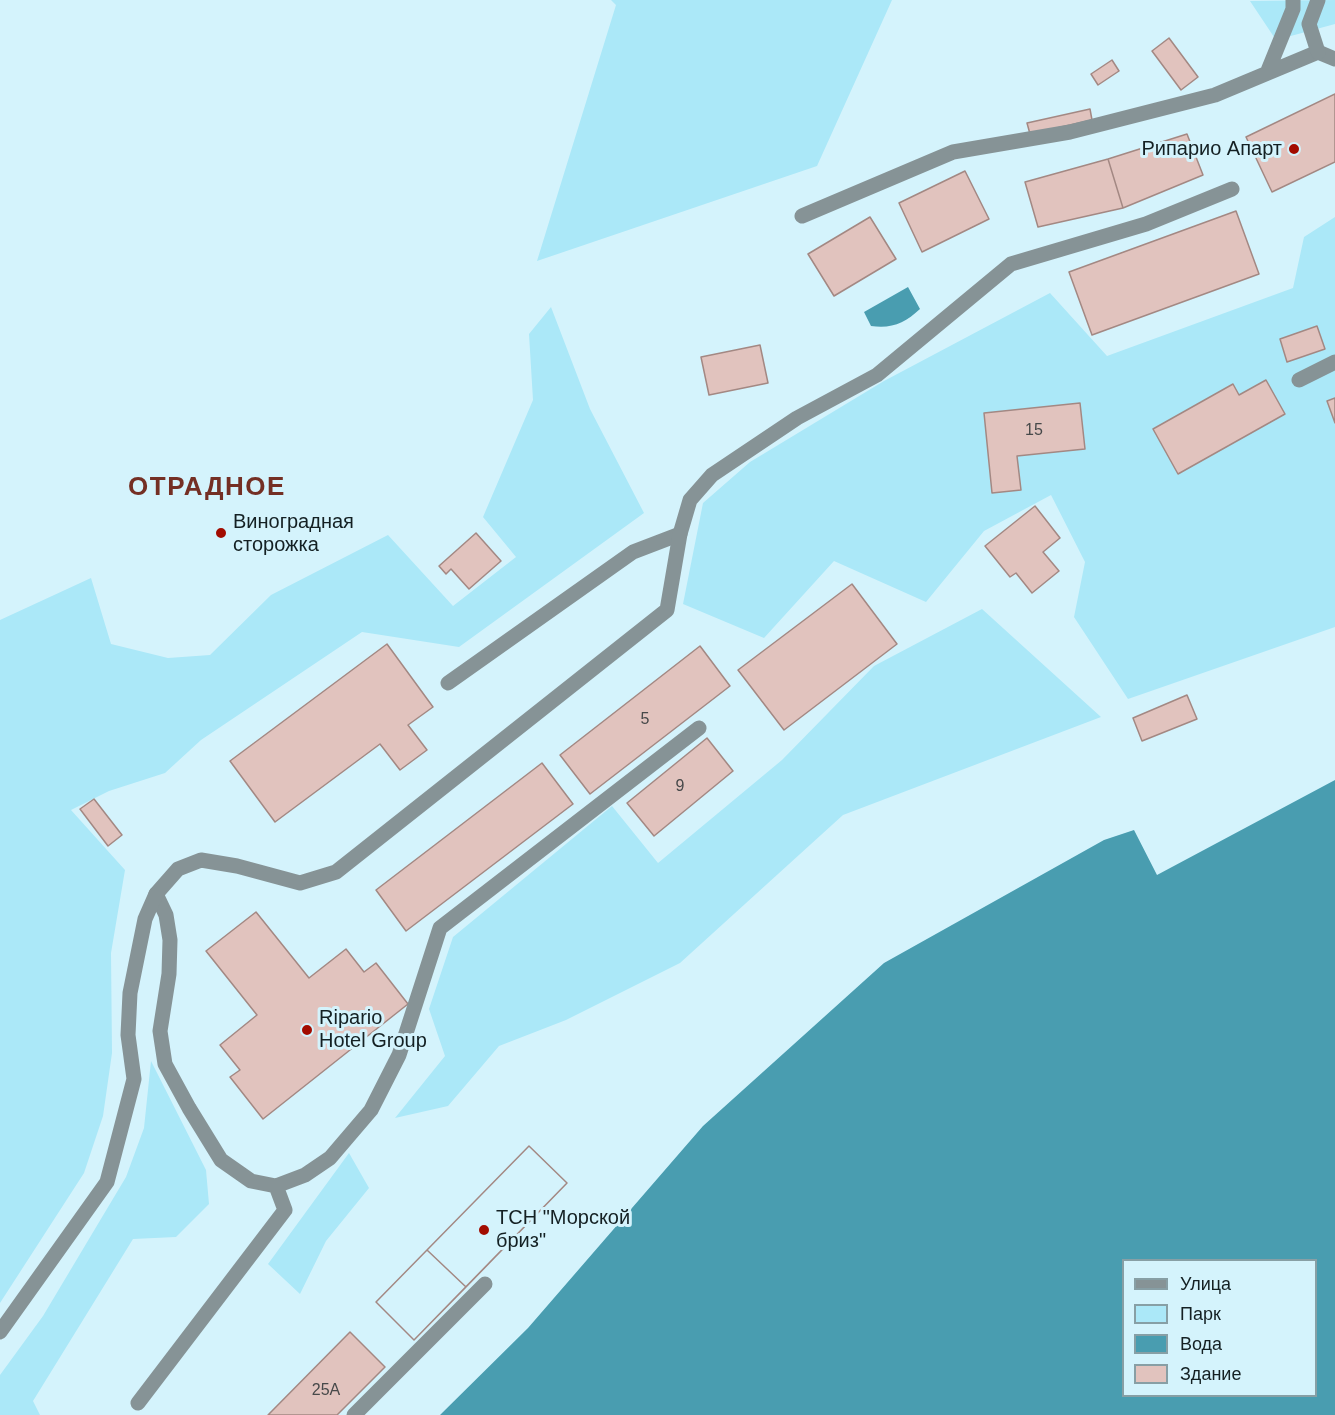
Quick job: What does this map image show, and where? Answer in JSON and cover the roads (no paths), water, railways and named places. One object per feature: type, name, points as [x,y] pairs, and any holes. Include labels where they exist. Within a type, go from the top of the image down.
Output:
[{"type":"street","points":[[1267,73],[1293,9],[1293,0]]},
{"type":"street","points":[[1318,0],[1309,24],[1318,52]]},
{"type":"street","points":[[802,216],[953,152],[1070,132],[1215,95],[1318,52],[1335,58]]},
{"type":"street","points":[[0,1332],[107,1182],[134,1079],[128,1035],[130,993],[145,920],[156,894],[178,869],[201,860],[237,866],[300,883],[336,872],[667,610],[680,534],[690,500],[712,475],[797,418],[877,375],[1011,264],[1146,224],[1232,189]]},
{"type":"street","points":[[1299,380],[1335,362]]},
{"type":"street","points":[[448,683],[633,552],[680,534]]},
{"type":"street","points":[[156,894],[166,915],[170,940],[169,974],[160,1031],[165,1064],[221,1160],[250,1182],[276,1186],[304,1175],[330,1158],[371,1110],[399,1055],[440,927],[699,728]]},
{"type":"street","points":[[138,1403],[285,1209],[276,1186]]},
{"type":"street","points":[[354,1415],[485,1284]]},
{"type":"water","points":[[908,287],[920,309],[898,324],[885,327],[871,326],[864,312]]},
{"type":"water","points":[[1335,780],[1335,1415],[440,1415],[528,1328],[703,1126],[884,963],[1104,840],[1134,830],[1157,875]]},
{"type":"place","name":"Рипарио Апарт","points":[[1294,149]]},
{"type":"place","name":"Виноградная сторожка","points":[[221,533]]},
{"type":"place","name":"Ripario Hotel Group","points":[[307,1030]]},
{"type":"place","name":"ТСН \"Морской бриз\"","points":[[484,1230]]},
{"type":"district","name":"ОТРАДНОЕ","points":[[207,488]]}]
